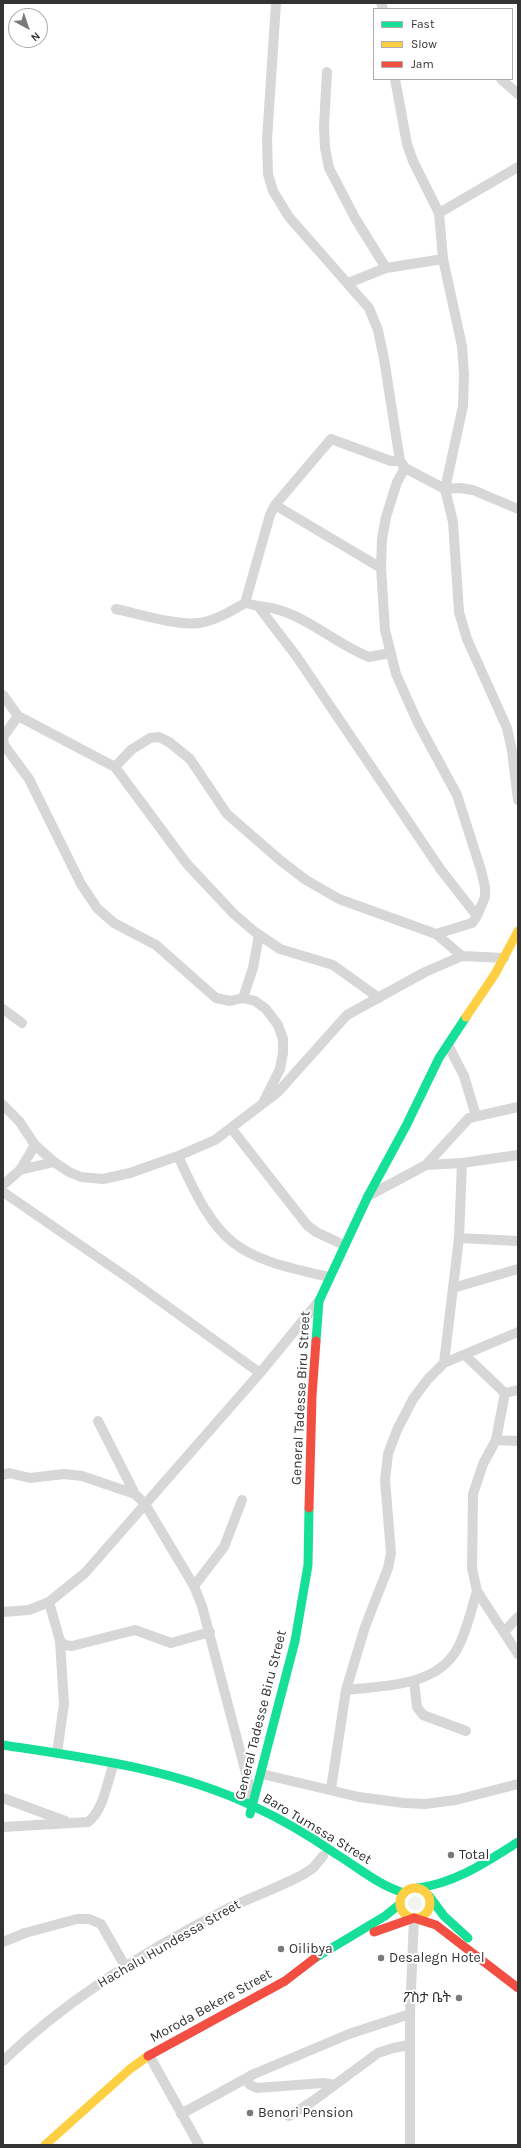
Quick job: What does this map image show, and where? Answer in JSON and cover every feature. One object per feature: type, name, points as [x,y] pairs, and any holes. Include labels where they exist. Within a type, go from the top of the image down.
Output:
[{"type":"main road","name":"General Tadesse Biru Street","points":[[253,1808],[296,1635],[308,1565],[312,1403],[319,1301],[368,1196],[448,1045],[495,974],[518,931]]},
{"type":"main road","name":"Baro Tumssa Street","points":[[3,1746],[98,1760],[160,1773],[253,1808],[330,1850],[401,1899]]},
{"type":"main road","name":"Baro Tumssa Street","points":[[98,1760],[206,1795],[253,1808],[359,1880],[401,1899]]},
{"type":"main road","points":[[518,1842],[454,1880],[438,1886],[412,1888],[401,1899],[404,1914],[436,1925],[476,1950],[510,1976],[518,1988]]},
{"type":"main road","points":[[414,1918],[422,1916],[430,1904],[454,1880]]},
{"type":"main road","points":[[417,1888],[422,1889],[430,1904],[458,1929],[476,1950]]},
{"type":"main road","name":"Moroda Bekere Street","points":[[264,2004],[322,1957],[385,1916],[401,1899]]},
{"type":"main road","name":"Moroda Bekere Street","points":[[322,1957],[375,1932],[414,1918]]},
{"type":"main road","name":"Moroda Bekere Street","points":[[45,2145],[130,2069],[154,2060],[287,1985]]},
{"type":"main road","name":"Moroda Bekere Street","points":[[145,2071],[154,2060]]},
{"type":"street","points":[[276,3],[267,140],[268,174],[273,191],[289,217],[370,308],[378,330],[403,464],[386,517],[382,539],[381,568],[385,630],[390,653],[406,697],[456,795],[462,810],[485,886],[485,897],[477,916],[472,923],[436,934]]},
{"type":"street","points":[[327,72],[324,126],[325,148],[329,168],[355,218],[386,268]]},
{"type":"street","points":[[395,80],[407,144],[413,161],[439,213],[443,259],[462,346],[464,374],[463,406],[445,489],[453,522],[459,612],[467,639],[507,728],[512,751],[518,800]]},
{"type":"street","points":[[502,80],[518,92]]},
{"type":"street","points":[[439,213],[518,167]]},
{"type":"street","points":[[348,283],[386,268],[443,259]]},
{"type":"street","points":[[245,603],[270,515],[275,505],[331,439],[403,464],[445,489],[460,488],[473,490],[518,509]]},
{"type":"street","points":[[275,505],[381,568]]},
{"type":"street","points":[[116,609],[171,621],[199,623],[225,614],[245,603],[269,607],[314,625],[369,657],[390,653]]},
{"type":"street","points":[[258,606],[297,657],[441,870],[477,916]]},
{"type":"street","points":[[3,695],[18,716],[115,767],[159,828],[201,880],[234,914],[259,935],[280,949],[333,966],[379,998]]},
{"type":"street","points":[[18,716],[3,737],[4,745],[28,778],[80,884],[97,908],[114,923],[156,945],[216,998],[230,1001],[243,998],[255,1001],[266,1009],[278,1025],[283,1039],[280,1069],[263,1102]]},
{"type":"street","points":[[115,767],[141,742],[154,737],[164,739],[190,759],[227,814],[281,861],[306,880],[339,898],[436,934],[462,956]]},
{"type":"street","points":[[243,998],[253,968],[259,935]]},
{"type":"street","points":[[3,1104],[19,1121],[35,1145],[54,1162],[81,1177],[102,1179],[130,1173],[202,1147],[231,1128],[278,1092],[317,1050],[346,1015],[425,972],[462,956],[504,958]]},
{"type":"street","points":[[3,1009],[22,1024]]},
{"type":"street","points":[[448,1045],[464,1076],[476,1116]]},
{"type":"street","points":[[368,1196],[426,1166],[463,1123],[476,1116],[518,1107]]},
{"type":"street","points":[[231,1128],[306,1225],[316,1232],[344,1245]]},
{"type":"street","points":[[3,1185],[20,1170],[35,1145]]},
{"type":"street","points":[[426,1166],[462,1163],[518,1155]]},
{"type":"street","points":[[178,1156],[203,1207],[218,1230],[228,1240],[255,1257],[267,1262],[329,1277]]},
{"type":"street","points":[[20,1170],[54,1162]]},
{"type":"street","points":[[444,1364],[459,1238],[462,1163]]},
{"type":"street","points":[[3,1192],[131,1280],[260,1373]]},
{"type":"street","points":[[459,1238],[518,1241]]},
{"type":"street","points":[[453,1288],[518,1269]]},
{"type":"street","points":[[3,1612],[28,1610],[49,1602],[84,1573],[260,1373],[319,1301]]},
{"type":"street","points":[[331,1789],[346,1690],[365,1627],[390,1560],[391,1540],[385,1480],[388,1454],[397,1430],[413,1399],[428,1379],[444,1364],[518,1332]]},
{"type":"street","points":[[466,1355],[505,1393]]},
{"type":"street","points":[[505,1393],[518,1390]]},
{"type":"street","points":[[505,1393],[496,1440],[482,1464],[474,1494],[471,1560],[476,1591],[518,1654]]},
{"type":"street","points":[[98,1420],[135,1494],[145,1504],[194,1586],[210,1632],[253,1808]]},
{"type":"street","points":[[496,1440],[518,1441]]},
{"type":"street","points":[[3,1475],[9,1473],[30,1478],[64,1474],[82,1476],[135,1494]]},
{"type":"street","points":[[194,1586],[224,1547],[242,1500]]},
{"type":"street","points":[[346,1690],[414,1681],[436,1672],[453,1656],[461,1642],[476,1591]]},
{"type":"street","points":[[49,1602],[60,1641],[64,1704],[57,1753]]},
{"type":"street","points":[[504,1632],[518,1617]]},
{"type":"street","points":[[60,1641],[65,1645],[72,1646],[135,1630],[171,1643],[210,1632]]},
{"type":"street","points":[[414,1681],[417,1707],[423,1715],[466,1731]]},
{"type":"street","points":[[3,1827],[69,1823],[83,1824],[93,1818],[100,1807],[113,1766]]},
{"type":"street","points":[[262,1774],[380,1800],[425,1804],[472,1797],[518,1784]]},
{"type":"street","points":[[3,1798],[69,1823]]},
{"type":"street","name":"Hachalu Hundessa Street","points":[[3,2061],[62,2009],[125,1966],[227,1909],[304,1874],[313,1868],[323,1856]]},
{"type":"street","points":[[410,2145],[410,2014],[414,1918]]},
{"type":"street","points":[[3,1942],[25,1933],[77,1919],[90,1919],[101,1924],[125,1966]]},
{"type":"street","points":[[181,2114],[254,2074],[349,2034],[410,2014]]},
{"type":"street","points":[[289,2116],[335,2085],[378,2053],[393,2048],[410,2045]]},
{"type":"street","points":[[154,2060],[181,2114],[199,2145]]},
{"type":"street","points":[[246,2079],[250,2085],[257,2088],[323,2083],[335,2085]]},
{"type":"shaded area","points":[[415,1896],[420,1898],[422,1903],[420,1908],[415,1910],[410,1908],[408,1903],[410,1898]]},
{"type":"traffic: fast","points":[[316,1341],[319,1301],[368,1196],[406,1126],[439,1058],[466,1017]]},
{"type":"traffic: fast","points":[[250,1814],[295,1641],[308,1565],[309,1508]]},
{"type":"traffic: fast","points":[[3,1745],[100,1760],[132,1767],[163,1774],[225,1794],[286,1823],[377,1881],[404,1893]]},
{"type":"traffic: fast","points":[[417,1888],[445,1882],[458,1877],[518,1842]]},
{"type":"traffic: fast","points":[[429,1896],[444,1916],[468,1938]]},
{"type":"traffic: fast","points":[[315,1958],[385,1916],[400,1904]]},
{"type":"traffic: slow","points":[[466,1017],[495,974],[518,931]]},
{"type":"traffic: slow","points":[[415,1888],[426,1892],[430,1903],[426,1914],[415,1918],[404,1914],[400,1903],[404,1892],[415,1888]]},
{"type":"traffic: slow","points":[[45,2145],[130,2069],[148,2056]]},
{"type":"traffic: jam","points":[[309,1508],[312,1396],[316,1341]]},
{"type":"traffic: jam","points":[[414,1918],[436,1925],[518,1988]]},
{"type":"traffic: jam","points":[[374,1932],[414,1918]]},
{"type":"traffic: jam","points":[[148,2056],[285,1981],[315,1958]]},
{"type":"place","name":"Total","points":[[451,1855]]},
{"type":"place","name":"Oilibya","points":[[281,1949]]},
{"type":"place","name":"Desalegn Hotel","points":[[381,1958]]},
{"type":"place","name":"ፖስታ ቤት","points":[[459,1998]]},
{"type":"place","name":"Benori Pension","points":[[250,2113]]}]
